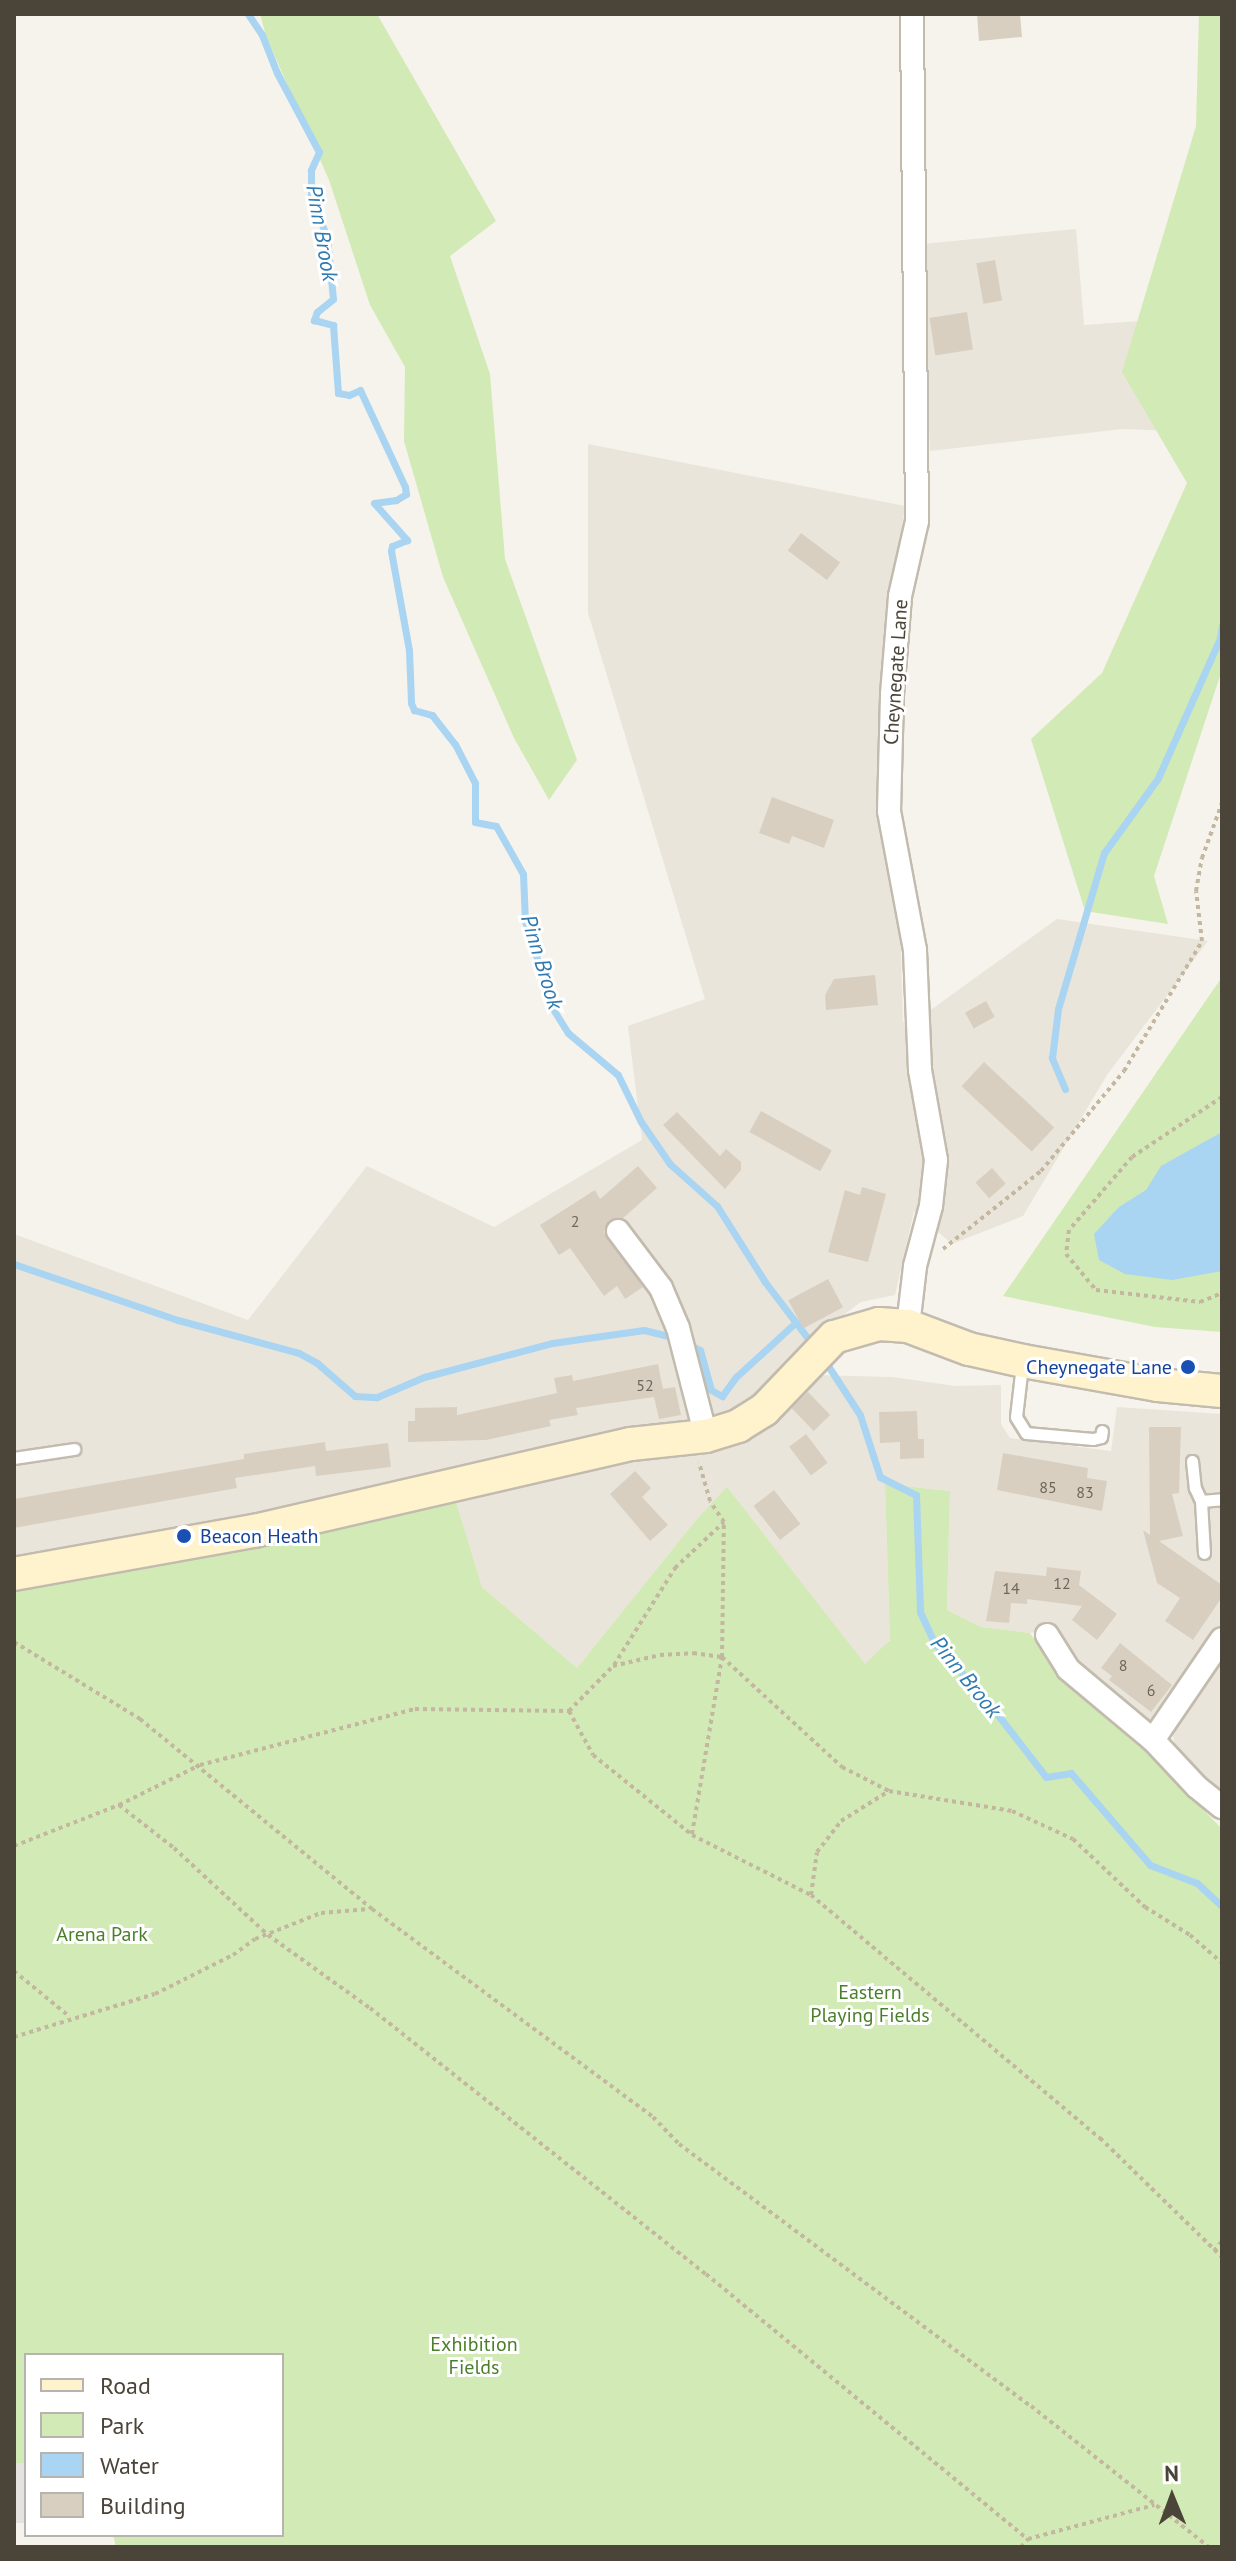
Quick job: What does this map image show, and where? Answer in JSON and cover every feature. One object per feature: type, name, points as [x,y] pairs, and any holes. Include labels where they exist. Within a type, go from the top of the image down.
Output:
[{"type":"street","name":"Cheynegate Lane","points":[[908,1326],[915,1266],[931,1206],[936,1160],[920,1070],[915,950],[889,811],[892,694],[900,596],[917,521],[912,14]]},
{"type":"street","points":[[618,1231],[661,1288],[681,1339],[701,1436]]},
{"type":"street","points":[[14,1574],[254,1531],[631,1444],[701,1436],[738,1426],[764,1410],[834,1337],[852,1329],[879,1324],[908,1326],[969,1349],[1023,1361],[1158,1385],[1222,1391]]},
{"type":"street","points":[[1047,1635],[1068,1669],[1153,1740],[1197,1787],[1222,1807]]},
{"type":"street","points":[[1153,1740],[1222,1639]]},
{"type":"lane","points":[[1023,1361],[1016,1417],[1026,1433],[1093,1439],[1101,1437],[1102,1431]]},
{"type":"lane","points":[[14,1458],[74,1449]]},
{"type":"lane","points":[[1192,1461],[1195,1488],[1201,1501],[1204,1553]]},
{"type":"lane","points":[[1201,1501],[1222,1499]]},
{"type":"path","points":[[915,1266],[966,1234],[1041,1171],[1124,1071],[1202,941],[1196,891],[1202,858],[1222,803]]},
{"type":"path","points":[[1222,1097],[1132,1157],[1069,1230],[1066,1254],[1096,1290],[1200,1302],[1222,1293]]},
{"type":"path","points":[[692,1835],[722,1657],[724,1522],[710,1501],[700,1473],[701,1436]]},
{"type":"path","points":[[14,1846],[119,1805],[200,1765],[415,1709],[569,1711],[613,1666],[675,1568],[724,1522]]},
{"type":"path","points":[[14,1642],[140,1719],[200,1765],[372,1909],[653,2117],[679,2144],[1031,2406],[1209,2547]]},
{"type":"path","points":[[613,1666],[660,1655],[693,1653],[722,1657],[842,1767],[889,1791],[1012,1811],[1073,1839],[1145,1907],[1190,1935],[1222,1963]]},
{"type":"path","points":[[569,1711],[593,1755],[692,1835],[811,1895],[1100,2138],[1222,2257]]},
{"type":"path","points":[[811,1895],[817,1852],[841,1821],[889,1791]]},
{"type":"path","points":[[119,1805],[174,1848],[268,1935],[370,2008],[706,2274],[1028,2539]]},
{"type":"path","points":[[14,2037],[70,2017],[155,1994],[268,1935],[321,1913],[372,1909]]},
{"type":"path","points":[[14,1971],[70,2017]]},
{"type":"path","points":[[1214,2251],[1222,2241]]},
{"type":"path","points":[[1021,2547],[1028,2539],[1156,2504]]},
{"type":"shaded area","points":[[1076,229],[1084,325],[1211,316],[1201,432],[1122,429],[930,451],[922,244]]},
{"type":"shaded area","points":[[588,444],[905,506],[890,606],[903,1022],[932,1009],[1057,919],[1208,941],[1107,1075],[1023,1216],[952,1244],[914,1211],[895,1295],[861,1302],[826,1328],[816,1375],[893,1377],[955,1386],[1001,1385],[1001,1424],[1010,1438],[1111,1451],[1117,1407],[1222,1414],[1222,1797],[1175,1750],[1172,1728],[1159,1717],[1150,1720],[1079,1667],[1055,1629],[1030,1633],[981,1627],[947,1610],[950,1491],[885,1484],[890,1639],[867,1668],[727,1488],[696,1520],[577,1668],[482,1587],[454,1495],[14,1566],[14,1234],[248,1320],[367,1166],[494,1227],[642,1140],[628,1026],[705,999],[588,613]]},
{"type":"shaded area","points":[[14,2463],[24,2463],[24,2523],[14,2523]]},
{"type":"green space","points":[[260,14],[377,14],[496,221],[450,256],[490,374],[505,559],[577,760],[549,800],[514,738],[443,577],[404,441],[405,367],[370,305],[329,180],[266,36]]},
{"type":"green space","points":[[1199,14],[1222,14],[1222,670],[1154,876],[1168,924],[1085,911],[1031,739],[1102,673],[1187,483],[1122,372],[1196,126]]},
{"type":"green space","points":[[1222,977],[1222,1332],[1155,1327],[1003,1296]]},
{"type":"green space","name":"Eastern Playing Fields","points":[[885,1484],[950,1491],[947,1610],[981,1627],[1030,1633],[1070,1688],[1138,1742],[1222,1829],[1222,2547],[116,2547],[114,2537],[284,2537],[284,2353],[24,2353],[24,2464],[14,2466],[14,1586],[454,1495],[482,1587],[577,1668],[696,1520],[727,1487],[865,1664],[890,1640]]},
{"type":"water","points":[[1222,1132],[1222,1271],[1172,1280],[1125,1274],[1099,1260],[1094,1234],[1119,1207],[1146,1190],[1161,1166]]},
{"type":"building","points":[[977,14],[1020,14],[1022,37],[979,41]]},
{"type":"building","points":[[995,260],[1002,300],[983,304],[976,263]]},
{"type":"building","points":[[967,312],[973,350],[935,355],[929,318]]},
{"type":"building","points":[[801,533],[840,562],[827,580],[788,551]]},
{"type":"building","points":[[772,797],[834,820],[824,848],[792,836],[789,844],[759,833]]},
{"type":"building","points":[[875,975],[878,1005],[826,1010],[825,995],[834,979]]},
{"type":"building","points":[[986,1001],[995,1017],[974,1028],[965,1013]]},
{"type":"building","points":[[984,1062],[1054,1127],[1032,1152],[961,1086]]},
{"type":"building","points":[[761,1111],[832,1150],[820,1171],[749,1132]]},
{"type":"building","points":[[677,1112],[720,1156],[726,1149],[741,1162],[741,1170],[725,1189],[663,1125]]},
{"type":"building","points":[[638,1166],[657,1188],[623,1218],[609,1220],[604,1232],[643,1287],[625,1299],[617,1286],[604,1296],[570,1248],[559,1255],[540,1225],[595,1190],[600,1199]]},
{"type":"building","points":[[992,1168],[1006,1184],[989,1198],[975,1182]]},
{"type":"building","points":[[862,1187],[886,1194],[868,1262],[828,1252],[845,1190],[860,1195]]},
{"type":"building","points":[[828,1279],[843,1307],[803,1328],[788,1300]]},
{"type":"building","points":[[658,1364],[663,1389],[675,1387],[681,1415],[659,1419],[654,1397],[576,1408],[578,1415],[549,1420],[551,1426],[486,1440],[408,1442],[408,1421],[415,1421],[415,1408],[457,1407],[457,1415],[557,1393],[554,1378],[572,1375],[573,1381]]},
{"type":"building","points":[[808,1392],[830,1415],[814,1431],[791,1408]]},
{"type":"building","points":[[917,1411],[918,1439],[924,1439],[924,1458],[900,1459],[900,1442],[880,1443],[879,1412]]},
{"type":"building","points":[[1149,1427],[1181,1427],[1179,1493],[1172,1494],[1183,1536],[1159,1541],[1222,1585],[1222,1597],[1193,1640],[1165,1621],[1180,1598],[1157,1583],[1143,1530],[1150,1535]]},
{"type":"building","points":[[806,1434],[828,1463],[811,1475],[789,1447]]},
{"type":"building","points":[[325,1442],[326,1451],[388,1443],[391,1467],[316,1476],[315,1466],[235,1478],[237,1488],[14,1528],[14,1499],[244,1459],[244,1454]]},
{"type":"building","points":[[1003,1453],[1088,1468],[1087,1478],[1107,1481],[1102,1511],[997,1490]]},
{"type":"building","points":[[635,1471],[651,1488],[642,1497],[668,1525],[650,1541],[610,1494]]},
{"type":"building","points":[[774,1490],[800,1524],[780,1540],[754,1506]]},
{"type":"building","points":[[1047,1567],[1081,1571],[1079,1585],[1117,1614],[1097,1640],[1072,1620],[1082,1606],[1027,1599],[1027,1604],[1011,1603],[1009,1623],[986,1621],[995,1571],[1046,1576]]},
{"type":"building","points":[[1120,1643],[1172,1685],[1151,1712],[1109,1680],[1112,1676],[1101,1668]]},
{"type":"waterway","name":"Pinn Brook","points":[[248,14],[262,35],[277,73],[319,152],[311,170],[311,196],[327,238],[333,299],[317,312],[314,320],[333,325],[338,393],[349,395],[360,390],[405,487],[406,494],[396,500],[374,503],[407,540],[392,546],[391,551],[409,650],[411,703],[414,710],[432,715],[455,744],[475,783],[475,822],[496,826],[523,874],[525,921],[553,1009],[568,1033],[618,1075],[641,1122],[670,1164],[717,1206],[765,1282],[813,1345]]},
{"type":"waterway","points":[[1065,1089],[1052,1058],[1058,1009],[1104,853],[1158,778],[1220,638],[1222,626]]},
{"type":"waterway","points":[[14,1264],[178,1320],[299,1353],[317,1363],[355,1396],[377,1397],[424,1377],[552,1343],[644,1330],[676,1338]]},
{"type":"waterway","points":[[688,1344],[700,1350],[711,1390],[722,1396],[736,1377],[796,1322]]},
{"type":"waterway","name":"Pinn Brook","points":[[823,1358],[860,1415],[880,1477],[916,1495],[920,1612],[935,1644],[984,1697],[1046,1777],[1071,1773],[1150,1865],[1197,1883],[1222,1906]]},
{"type":"place","name":"Cheynegate Lane","points":[[1188,1367]]},
{"type":"place","name":"Beacon Heath","points":[[184,1536]]},
{"type":"park label","name":"Arena Park","points":[[102,1934]]},
{"type":"park label","name":"Exhibition Fields","points":[[474,2356]]}]
